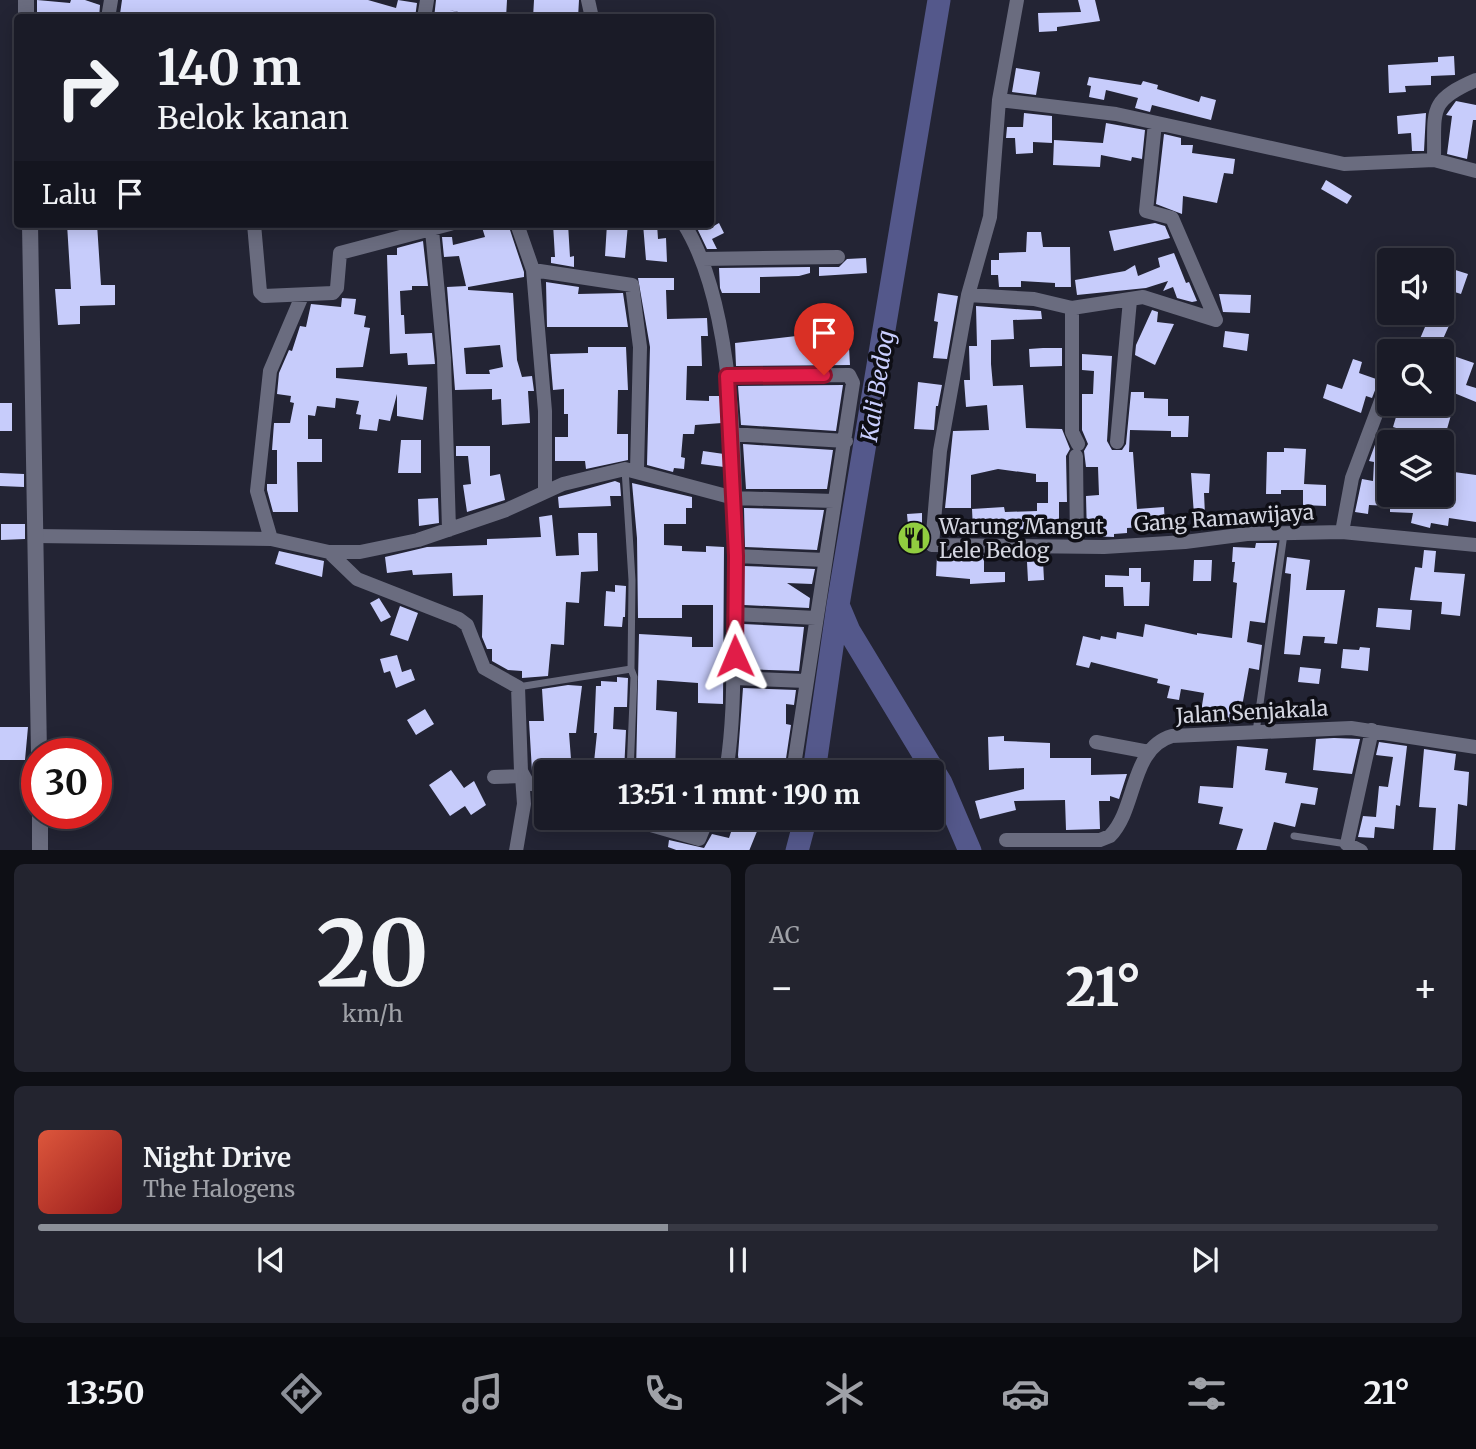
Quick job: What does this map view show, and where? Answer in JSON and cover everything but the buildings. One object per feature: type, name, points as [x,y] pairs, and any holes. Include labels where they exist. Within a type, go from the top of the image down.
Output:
[{"type":"street","points":[[1017,0],[999,100],[990,217],[968,295],[1034,299],[1072,308],[1143,297],[1216,320],[1172,218],[1146,211],[1155,123]]},
{"type":"street","points":[[1434,160],[1437,106],[1450,91],[1476,80]]},
{"type":"street","points":[[999,100],[1091,110],[1343,164],[1434,160],[1476,171]]},
{"type":"street","points":[[30,228],[39,738]]},
{"type":"street","points":[[254,228],[261,295],[302,296],[329,294],[336,290],[340,253],[424,229],[443,358],[449,530]]},
{"type":"street","points":[[518,228],[533,270],[545,411],[545,492]]},
{"type":"street","points":[[686,228],[702,259],[727,376],[736,556],[735,678],[727,760]]},
{"type":"street","points":[[702,259],[838,257]]},
{"type":"street","points":[[533,270],[632,285],[640,347],[631,469]]},
{"type":"street","name":"Gang Ramawijaya","points":[[968,295],[940,451],[932,545],[1151,545],[1247,534],[1342,532],[1476,545]]},
{"type":"street","points":[[271,539],[257,491],[270,371],[302,296]]},
{"type":"street","points":[[1117,442],[1130,300]]},
{"type":"street","points":[[1072,308],[1072,432],[1077,450],[1077,547]]},
{"type":"street","points":[[727,376],[849,375],[853,383],[795,760]]},
{"type":"street","points":[[1342,532],[1352,478],[1377,412]]},
{"type":"street","points":[[730,434],[846,440]]},
{"type":"street","points":[[35,536],[271,539],[329,552],[388,547],[506,510],[591,475],[631,469],[734,498],[834,501]]},
{"type":"street","points":[[329,552],[357,579],[463,621],[484,668],[518,687],[524,804],[516,850]]},
{"type":"street","points":[[736,556],[825,560]]},
{"type":"street","points":[[734,614],[816,618]]},
{"type":"street","points":[[735,678],[806,681]]},
{"type":"street","name":"Jalan Senjakala","points":[[1149,752],[1158,743],[1172,736],[1299,729],[1372,730],[1476,747]]},
{"type":"street","points":[[1354,847],[1372,730]]},
{"type":"street","points":[[1006,840],[1042,845],[1100,840],[1110,836],[1130,801],[1149,752],[1096,741]]},
{"type":"street","points":[[494,777],[522,776]]},
{"type":"street","points":[[522,776],[534,785]]},
{"type":"street","points":[[40,829],[40,850]]},
{"type":"street","points":[[659,830],[698,845]]},
{"type":"lane","points":[[631,469],[631,669],[634,677],[631,760]]},
{"type":"lane","points":[[1256,732],[1284,533]]},
{"type":"lane","points":[[518,687],[631,669]]},
{"type":"lane","points":[[1294,836],[1354,847]]},
{"type":"waterway","name":"Kali Bedog","points":[[816,760],[838,605],[939,0]]},
{"type":"waterway","points":[[838,605],[849,631],[941,783],[970,850]]},
{"type":"waterway","name":"Kali Bedog","points":[[797,850],[803,830]]},
{"type":"place","name":"Warung Mangut Lele Bedog","points":[[914,538]]},
{"type":"route","points":[[735,656],[736,556],[727,376],[824,375]]}]
